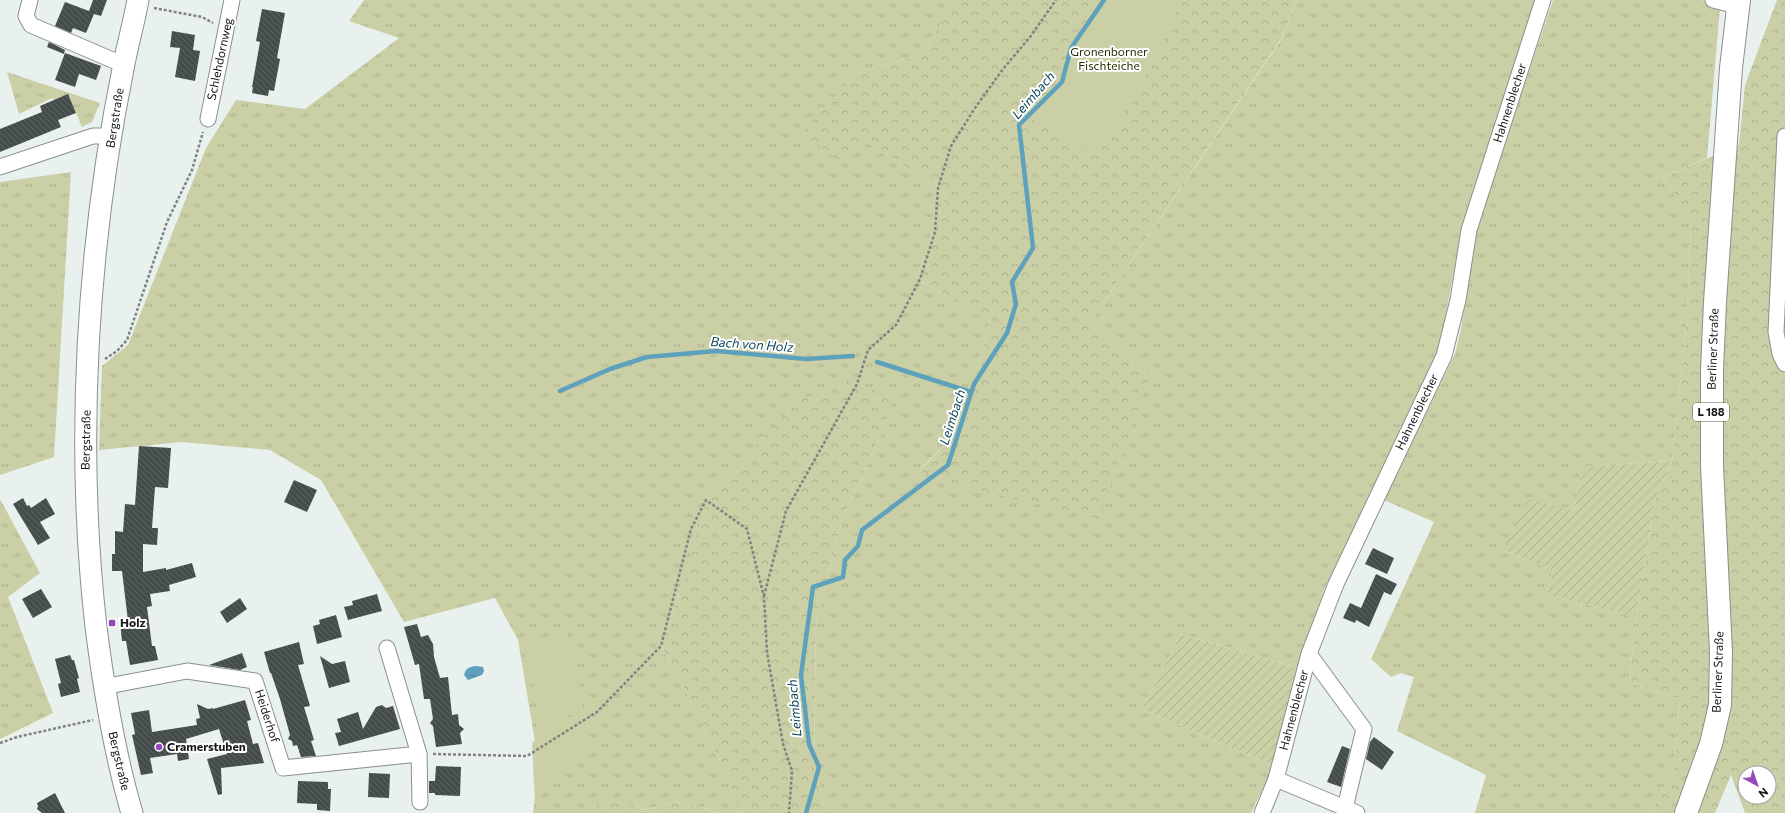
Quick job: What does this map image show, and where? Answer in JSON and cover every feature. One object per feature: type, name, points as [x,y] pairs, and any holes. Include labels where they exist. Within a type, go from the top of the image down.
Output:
[{"type":"main road","name":"Berliner Straße","points":[[1686,813],[1711,744],[1720,705],[1721,652],[1712,466],[1712,370],[1721,207],[1731,68],[1738,3]]},
{"type":"street","points":[[30,0],[26,16],[31,25],[124,65]]},
{"type":"street","name":"Schlehdornweg","points":[[208,119],[232,0]]},
{"type":"street","name":"Hahnenblecher","points":[[1262,813],[1276,779],[1309,654],[1336,584],[1444,356],[1458,300],[1469,230],[1543,0]]},
{"type":"street","points":[[1713,0],[1738,3]]},
{"type":"street","name":"Bergstraße","points":[[132,813],[123,784],[103,687],[91,582],[86,488],[87,372],[100,218],[112,136],[124,65],[148,4]]},
{"type":"street","points":[[0,167],[93,136],[112,136]]},
{"type":"street","points":[[1785,136],[1776,332],[1780,354],[1785,364]]},
{"type":"street","points":[[387,648],[419,754],[420,802]]},
{"type":"street","points":[[1276,779],[1351,810],[1364,729],[1309,654]]},
{"type":"street","name":"Heiderhof","points":[[103,687],[187,672],[255,681],[283,768],[419,754]]},
{"type":"path","points":[[764,597],[786,511],[857,384],[868,350],[896,325],[920,279],[935,232],[938,188],[951,146],[998,75],[1030,37],[1056,0]]},
{"type":"path","points":[[148,4],[202,17],[227,30]]},
{"type":"path","points":[[87,372],[117,351],[127,340],[167,222],[192,170],[208,119]]},
{"type":"path","points":[[419,754],[528,756],[596,712],[661,646],[691,529],[706,500],[747,529],[764,597],[767,652],[783,744],[792,771],[789,813]]},
{"type":"path","points":[[0,743],[17,737],[109,717]]},
{"type":"green space","points":[[364,0],[956,0],[922,54],[855,74],[867,142],[946,194],[916,278],[990,321],[971,392],[954,436],[920,469],[1149,377],[1089,324],[1281,40],[1297,0],[1535,0],[1462,229],[1438,355],[1324,590],[1298,668],[1180,634],[1142,709],[1274,766],[1251,813],[826,813],[814,767],[816,623],[842,519],[884,428],[686,575],[661,646],[676,672],[726,773],[739,813],[720,813],[681,801],[645,810],[606,797],[589,813],[533,813],[539,765],[518,640],[495,598],[404,622],[321,480],[270,450],[182,442],[99,450],[102,366],[128,345],[206,148],[236,100],[305,109],[399,38],[349,21]]},
{"type":"green space","points":[[956,0],[1297,0],[1281,39],[1089,324],[1149,377],[1099,519],[938,480],[920,470],[954,436],[971,392],[990,321],[916,278],[946,194],[867,142],[838,160],[802,133],[855,74],[922,54]]},
{"type":"green space","name":"Gronenborner Fischteiche","points":[[1104,0],[1180,0],[1164,42],[1132,100],[1113,133],[1093,154],[1026,116],[1058,83],[1074,38]]},
{"type":"green space","points":[[1553,0],[1702,0],[1720,8],[1707,158],[1663,177],[1691,221],[1687,319],[1672,461],[1582,467],[1574,512],[1503,550],[1553,570],[1547,595],[1636,617],[1629,682],[1680,699],[1674,768],[1650,813],[1475,813],[1486,775],[1397,731],[1414,677],[1401,673],[1391,677],[1371,659],[1434,522],[1384,500],[1455,354],[1461,329],[1476,227]]},
{"type":"green space","points":[[1777,0],[1785,0],[1785,813],[1745,813],[1742,805],[1777,805],[1777,765],[1737,765],[1737,791],[1731,775],[1715,813],[1650,813],[1674,768],[1680,699],[1629,682],[1636,617],[1655,500],[1672,461],[1687,319],[1691,221],[1663,177],[1739,145],[1745,85]]},
{"type":"green space","points":[[7,72],[100,103],[92,122],[82,127],[69,96],[56,102],[52,98],[19,114]]},
{"type":"green space","points":[[71,172],[54,457],[0,475],[0,182]]},
{"type":"green space","points":[[851,380],[893,399],[884,428],[842,519],[816,623],[814,767],[826,813],[739,813],[726,773],[676,672],[661,646],[686,575],[706,500],[797,401]]},
{"type":"green space","points":[[1672,461],[1655,500],[1636,617],[1547,595],[1553,570],[1503,550],[1528,498],[1574,512],[1582,467]]},
{"type":"green space","points":[[0,499],[40,573],[8,597],[53,713],[0,739]]},
{"type":"green space","points":[[1180,634],[1298,668],[1274,766],[1142,709]]},
{"type":"green space","points":[[568,635],[584,710],[542,726],[525,645]]},
{"type":"green space","points":[[583,713],[586,744],[535,802],[532,743],[558,721]]},
{"type":"green space","points":[[606,796],[645,810],[681,801],[720,813],[589,813]]},
{"type":"water","points":[[476,666],[483,667],[484,671],[482,675],[468,680],[464,675],[467,669]]},
{"type":"building","points":[[93,0],[107,0],[101,16],[94,14],[86,33],[73,28],[71,33],[55,26],[65,2],[89,11]]},
{"type":"building","points":[[262,9],[285,13],[277,58],[280,59],[274,91],[269,90],[268,96],[252,93],[260,42],[256,41]]},
{"type":"building","points":[[172,31],[195,35],[193,50],[200,51],[195,81],[175,77],[180,48],[170,47]]},
{"type":"building","points":[[49,42],[65,50],[64,54],[47,47]]},
{"type":"building","points":[[65,53],[101,66],[96,80],[79,74],[75,87],[55,80]]},
{"type":"building","points":[[68,94],[76,113],[58,120],[61,127],[0,152],[0,129],[42,112],[40,106]]},
{"type":"building","points":[[139,446],[171,448],[168,488],[155,487],[152,528],[158,528],[157,545],[143,544],[143,572],[166,568],[166,570],[192,563],[196,577],[169,585],[170,591],[150,594],[152,606],[147,607],[152,646],[155,646],[158,660],[130,665],[126,641],[122,641],[120,622],[128,621],[122,571],[112,571],[112,554],[115,554],[115,531],[123,532],[125,504],[135,505]]},
{"type":"building","points":[[294,480],[317,490],[307,512],[284,502]]},
{"type":"building","points":[[23,498],[27,506],[29,505],[31,508],[46,498],[55,514],[40,522],[50,538],[38,545],[13,504]]},
{"type":"building","points":[[1373,548],[1394,558],[1387,574],[1365,564]]},
{"type":"building","points":[[1376,574],[1397,584],[1391,595],[1384,592],[1369,627],[1356,620],[1355,623],[1343,618],[1350,603],[1361,608]]},
{"type":"building","points":[[41,589],[52,607],[33,618],[22,599]]},
{"type":"building","points":[[377,594],[382,611],[348,620],[344,607],[353,605],[352,601]]},
{"type":"building","points":[[240,598],[247,609],[227,623],[220,612]]},
{"type":"building","points":[[336,615],[342,637],[317,644],[313,626],[320,624],[319,620]]},
{"type":"building","points":[[417,624],[421,637],[428,635],[433,644],[434,657],[440,678],[448,677],[452,715],[458,714],[459,725],[464,729],[460,733],[462,744],[436,747],[433,726],[430,723],[433,719],[430,699],[424,699],[419,664],[415,665],[404,627]]},
{"type":"building","points":[[299,642],[304,664],[298,665],[310,706],[304,707],[314,740],[311,741],[316,756],[301,757],[297,745],[293,746],[292,741],[288,739],[290,735],[280,699],[264,652]]},
{"type":"building","points":[[242,653],[247,667],[240,670],[209,665]]},
{"type":"building","points":[[70,655],[72,660],[74,660],[79,678],[77,679],[80,692],[61,697],[58,684],[61,683],[55,659]]},
{"type":"building","points":[[320,656],[332,664],[345,661],[350,682],[329,688]]},
{"type":"building","points":[[245,700],[251,720],[247,721],[253,744],[258,743],[264,763],[221,768],[222,794],[218,795],[207,759],[227,754],[219,729],[186,739],[189,759],[178,761],[177,754],[150,758],[153,773],[141,775],[132,735],[135,734],[131,713],[149,710],[152,732],[197,725],[196,719],[200,718],[197,704],[208,709],[213,709]]},
{"type":"building","points":[[382,705],[386,708],[393,706],[400,729],[339,746],[335,733],[341,732],[337,719],[358,712],[363,729],[376,707]]},
{"type":"building","points":[[1374,737],[1394,752],[1382,770],[1366,759],[1370,742]]},
{"type":"building","points":[[1342,746],[1350,749],[1341,787],[1327,782]]},
{"type":"building","points":[[436,766],[461,767],[460,796],[435,795],[435,793],[429,793],[429,781],[435,781]]},
{"type":"building","points":[[369,773],[390,774],[389,798],[368,797]]},
{"type":"building","points":[[298,781],[328,782],[328,789],[331,789],[330,811],[317,810],[317,804],[297,803]]},
{"type":"building","points":[[55,793],[65,813],[42,813],[37,809],[37,803]]},
{"type":"waterway","name":"Leimbach","points":[[806,813],[819,767],[809,744],[801,675],[813,587],[843,577],[845,560],[858,546],[862,530],[948,465],[974,384],[1007,333],[1016,304],[1012,282],[1033,248],[1019,125],[1062,82],[1071,48],[1104,0]]},
{"type":"waterway","name":"Bach von Holz","points":[[560,391],[610,369],[647,357],[716,351],[806,359],[853,356]]},
{"type":"waterway","name":"Bach von Holz","points":[[877,362],[971,392]]},
{"type":"place","name":"Holz","points":[[112,623]]},
{"type":"place","name":"Cramerstuben","points":[[159,747]]}]
